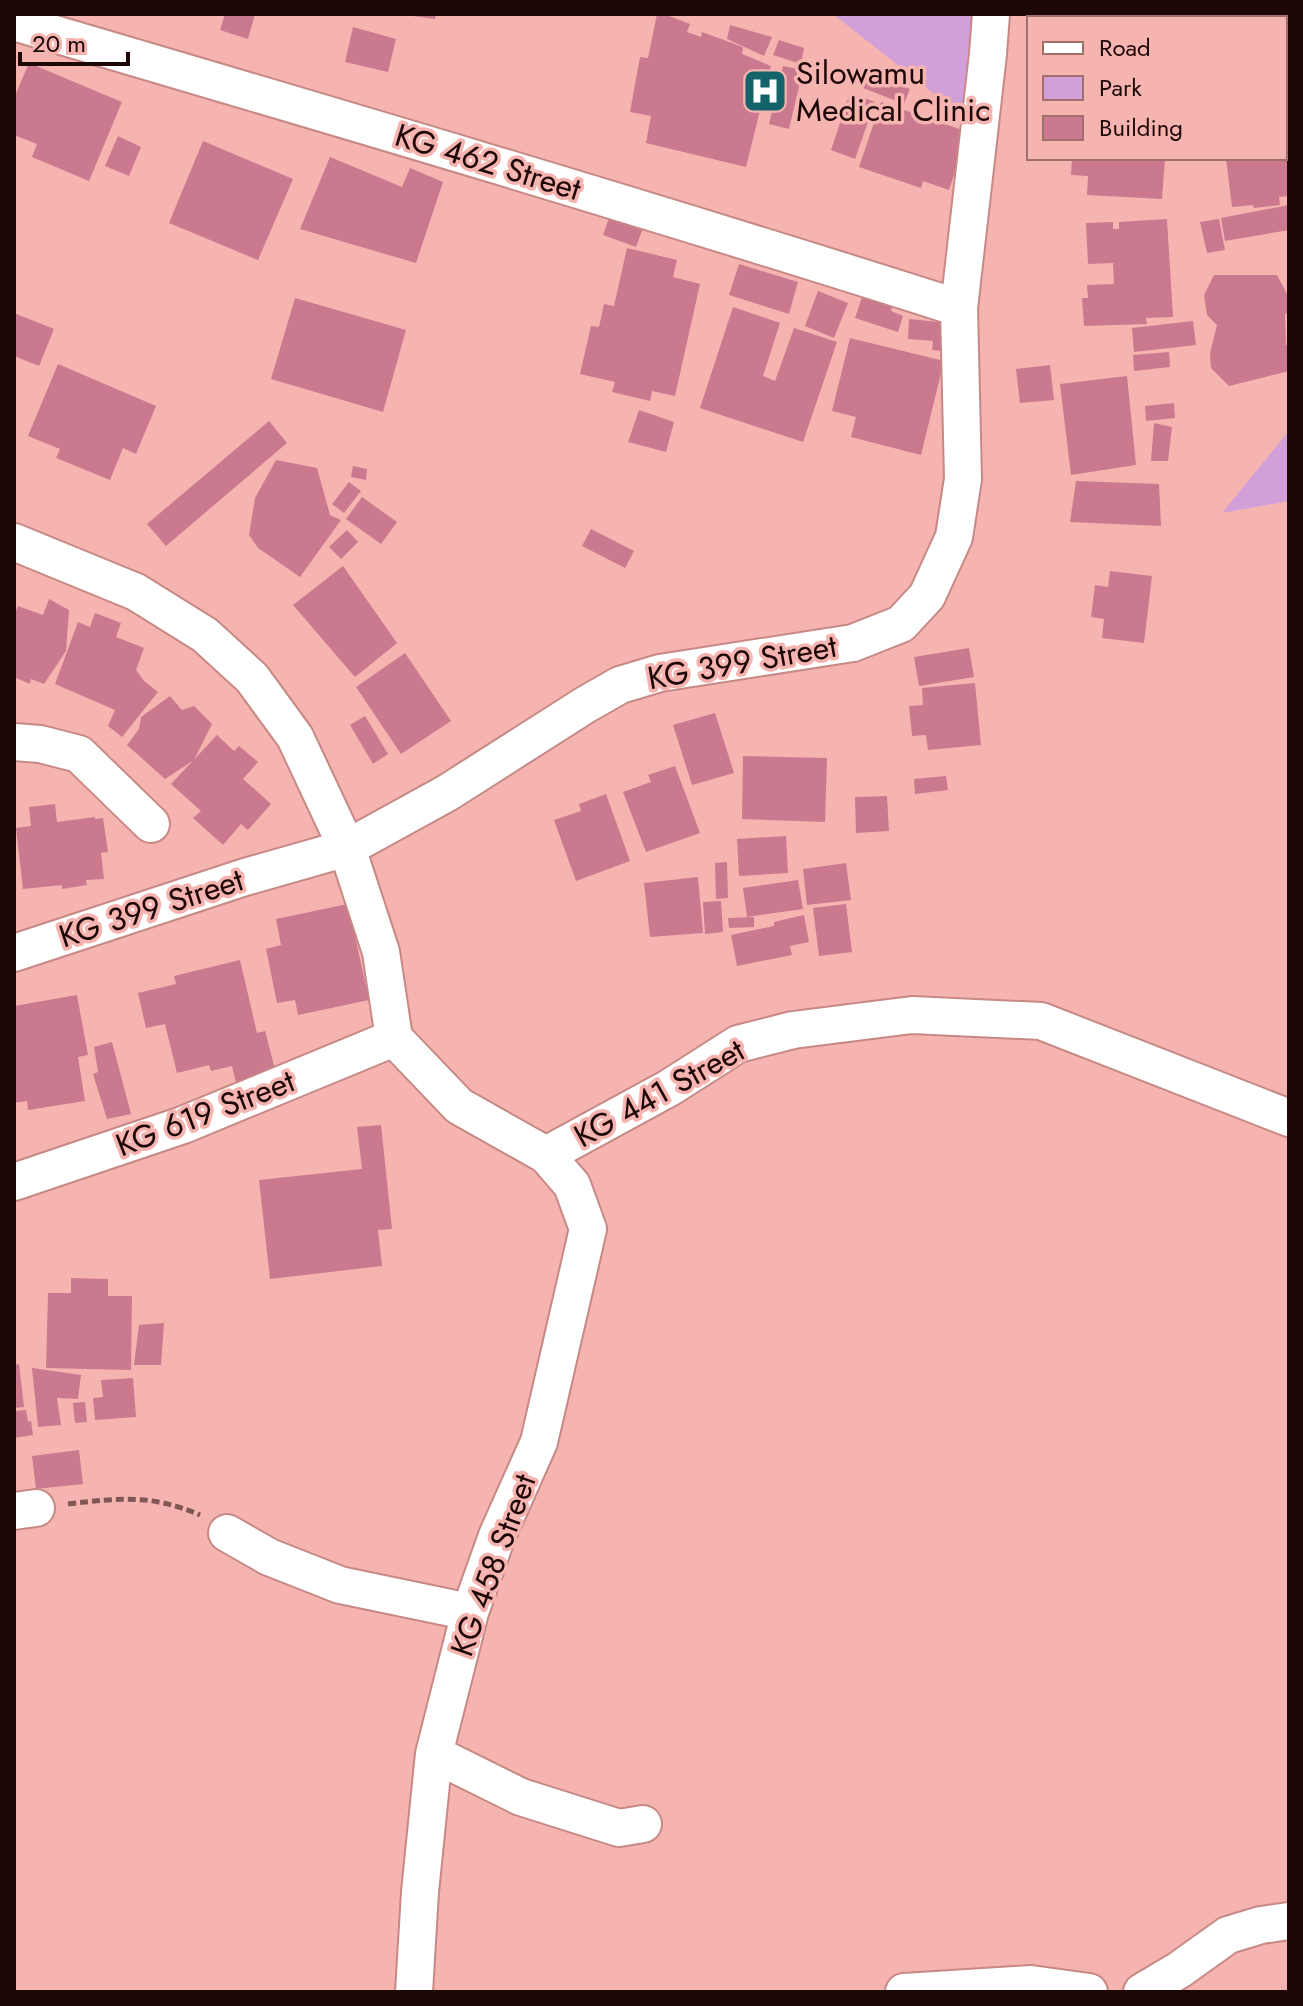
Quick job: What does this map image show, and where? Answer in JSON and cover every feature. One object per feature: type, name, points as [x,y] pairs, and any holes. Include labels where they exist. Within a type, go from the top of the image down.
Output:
[{"type":"street","name":"KG 399 Street","points":[[14,953],[245,877],[347,848],[447,793],[620,685],[660,673],[853,643],[901,624],[927,596],[954,537],[963,479],[959,308],[991,14]]},
{"type":"street","name":"KG 462 Street","points":[[14,22],[715,230],[959,308]]},
{"type":"street","points":[[14,542],[136,592],[205,635],[252,678],[295,737],[347,848],[381,952],[394,1038]]},
{"type":"street","points":[[14,742],[40,744],[79,754],[151,824]]},
{"type":"street","name":"KG 441 Street","points":[[394,1038],[459,1106],[546,1155],[669,1088],[738,1044],[793,1030],[912,1015],[1041,1021],[1289,1118]]},
{"type":"street","name":"KG 619 Street","points":[[14,1182],[183,1125],[394,1038]]},
{"type":"street","name":"KG 458 Street","points":[[414,1992],[434,1754],[470,1612],[497,1536],[539,1442],[588,1229],[572,1185],[546,1155]]},
{"type":"street","points":[[227,1533],[269,1557],[340,1585],[470,1612]]},
{"type":"street","points":[[434,1754],[521,1797],[619,1828],[643,1824]]},
{"type":"street","points":[[1142,1992],[1228,1935],[1289,1921]]},
{"type":"street","points":[[904,1992],[1031,1984],[1089,1992]]},
{"type":"path","points":[[25,1510],[124,1498],[161,1501],[198,1513],[227,1533]]},
{"type":"green space","points":[[833,14],[978,14],[970,122]]},
{"type":"green space","points":[[1289,431],[1289,501],[1222,513]]},
{"type":"building","points":[[225,14],[255,14],[248,39],[220,30]]},
{"type":"building","points":[[413,14],[436,14],[435,19]]},
{"type":"building","points":[[657,14],[690,24],[687,32],[701,37],[702,32],[743,47],[742,54],[771,66],[746,167],[646,143],[651,116],[630,112],[640,57],[648,58]]},
{"type":"building","points":[[1036,14],[1197,14],[1197,16]]},
{"type":"building","points":[[1284,14],[1284,16],[1202,16]]},
{"type":"building","points":[[730,25],[772,37],[764,56],[727,39]]},
{"type":"building","points":[[353,27],[396,39],[388,72],[345,62]]},
{"type":"building","points":[[779,40],[804,48],[801,64],[773,55]]},
{"type":"building","points":[[1287,44],[1289,63],[1287,99]]},
{"type":"building","points":[[29,63],[122,102],[89,181],[32,157],[37,144],[14,135],[14,98]]},
{"type":"building","points":[[783,66],[803,70],[789,129],[769,124]]},
{"type":"building","points":[[870,73],[910,89],[904,104],[863,88]]},
{"type":"building","points":[[850,93],[875,102],[855,159],[831,150]]},
{"type":"building","points":[[881,102],[968,132],[949,190],[923,181],[921,188],[859,167]]},
{"type":"building","points":[[1287,128],[1289,196],[1279,197],[1280,205],[1232,207],[1226,160],[1287,160]]},
{"type":"building","points":[[118,136],[141,147],[129,176],[105,166]]},
{"type":"building","points":[[203,141],[293,179],[258,260],[169,223]]},
{"type":"building","points":[[330,157],[402,187],[410,168],[443,182],[416,263],[300,229]]},
{"type":"building","points":[[1072,160],[1165,160],[1162,199],[1087,195],[1088,176],[1071,175]]},
{"type":"building","points":[[1289,205],[1289,230],[1225,241],[1221,218]]},
{"type":"building","points":[[610,215],[643,228],[636,247],[603,235]]},
{"type":"building","points":[[1167,219],[1173,317],[1146,318],[1147,324],[1084,326],[1082,298],[1088,298],[1087,285],[1114,284],[1113,263],[1088,264],[1086,223],[1113,222],[1113,229],[1119,229],[1119,222]]},
{"type":"building","points":[[1219,219],[1225,250],[1207,253],[1200,222]]},
{"type":"building","points":[[627,248],[677,260],[673,277],[700,284],[675,396],[652,391],[650,401],[612,392],[615,382],[580,374],[591,326],[599,327],[604,304],[614,306]]},
{"type":"building","points":[[739,264],[798,282],[789,314],[729,295]]},
{"type":"building","points":[[1214,275],[1277,275],[1289,298],[1289,312],[1285,314],[1289,371],[1229,386],[1211,368],[1210,353],[1217,325],[1207,315],[1204,295]]},
{"type":"building","points":[[818,291],[848,303],[834,338],[805,326]]},
{"type":"building","points":[[863,294],[893,304],[891,311],[903,316],[898,332],[855,318]]},
{"type":"building","points":[[295,298],[406,330],[383,412],[271,379]]},
{"type":"building","points":[[733,307],[780,323],[763,376],[775,381],[794,328],[837,342],[803,442],[700,408]]},
{"type":"building","points":[[14,313],[54,329],[39,366],[14,356]]},
{"type":"building","points":[[909,319],[958,324],[956,352],[932,350],[933,341],[908,339]]},
{"type":"building","points":[[1193,321],[1196,345],[1134,352],[1132,328]]},
{"type":"building","points":[[850,338],[944,361],[921,455],[851,437],[856,417],[832,411]]},
{"type":"building","points":[[1169,352],[1170,367],[1134,371],[1133,355]]},
{"type":"building","points":[[58,364],[156,406],[136,454],[123,448],[110,480],[56,458],[60,449],[28,436]]},
{"type":"building","points":[[1050,365],[1054,400],[1020,403],[1016,369]]},
{"type":"building","points":[[1127,376],[1136,465],[1071,475],[1060,384]]},
{"type":"building","points":[[1174,403],[1175,418],[1146,421],[1145,406]]},
{"type":"building","points":[[639,410],[674,422],[666,452],[628,442]]},
{"type":"building","points":[[269,421],[287,443],[166,546],[147,524]]},
{"type":"building","points":[[1154,423],[1172,427],[1168,461],[1151,461]]},
{"type":"building","points":[[276,460],[317,468],[330,515],[341,520],[300,577],[258,548],[249,535],[255,498]]},
{"type":"building","points":[[353,466],[367,469],[366,480],[351,477]]},
{"type":"building","points":[[1076,481],[1159,484],[1161,526],[1070,522]]},
{"type":"building","points":[[349,482],[361,491],[344,513],[332,504]]},
{"type":"building","points":[[362,497],[397,522],[381,544],[346,519]]},
{"type":"building","points":[[591,529],[634,551],[625,568],[582,546]]},
{"type":"building","points":[[347,530],[358,542],[341,559],[329,547]]},
{"type":"building","points":[[343,566],[397,643],[355,677],[293,605]]},
{"type":"building","points":[[1110,571],[1152,576],[1144,643],[1102,638],[1104,619],[1091,617],[1095,585],[1108,587]]},
{"type":"building","points":[[49,599],[69,610],[66,651],[44,684],[31,679],[30,684],[14,677],[14,616],[18,606],[43,615]]},
{"type":"building","points":[[95,613],[121,623],[116,637],[144,648],[136,670],[158,692],[122,737],[108,726],[115,710],[55,684],[78,622],[90,627]]},
{"type":"building","points":[[969,648],[974,677],[919,686],[914,657]]},
{"type":"building","points":[[405,653],[451,721],[401,754],[356,687]]},
{"type":"building","points":[[975,683],[981,745],[928,750],[926,735],[912,736],[909,706],[923,705],[922,688]]},
{"type":"building","points":[[170,696],[182,710],[194,706],[212,724],[194,760],[165,779],[127,745],[139,729],[141,717]]},
{"type":"building","points":[[715,713],[734,773],[692,785],[673,725]]},
{"type":"building","points":[[365,716],[388,754],[373,764],[350,725]]},
{"type":"building","points":[[217,735],[234,751],[239,746],[258,762],[243,779],[271,804],[248,830],[241,824],[223,845],[193,818],[201,811],[171,784]]},
{"type":"building","points":[[743,756],[827,758],[825,822],[742,819]]},
{"type":"building","points":[[675,766],[700,833],[646,852],[623,792],[651,782],[648,775]]},
{"type":"building","points":[[946,776],[948,790],[915,794],[914,779]]},
{"type":"building","points":[[606,794],[630,861],[576,881],[554,820],[581,811],[579,804]]},
{"type":"building","points":[[887,796],[889,831],[856,833],[855,797]]},
{"type":"building","points":[[55,804],[57,822],[103,818],[108,852],[101,853],[104,879],[86,880],[87,885],[62,889],[62,885],[23,889],[16,828],[31,826],[29,807]]},
{"type":"building","points":[[786,836],[788,873],[739,876],[737,839]]},
{"type":"building","points":[[727,862],[728,898],[716,899],[715,863]]},
{"type":"building","points":[[846,863],[851,900],[807,905],[803,869]]},
{"type":"building","points":[[698,877],[703,933],[650,937],[644,883]]},
{"type":"building","points":[[798,880],[803,909],[747,917],[743,888]]},
{"type":"building","points":[[721,901],[723,932],[705,934],[703,902]]},
{"type":"building","points":[[348,904],[369,1000],[298,1015],[295,1000],[277,1003],[266,949],[281,945],[276,919]]},
{"type":"building","points":[[846,904],[852,952],[819,956],[813,908]]},
{"type":"building","points":[[804,915],[809,942],[790,946],[792,955],[737,966],[731,935],[774,926],[774,922]]},
{"type":"building","points":[[754,917],[754,927],[729,928],[728,918]]},
{"type":"building","points":[[240,960],[257,1033],[265,1031],[276,1073],[236,1083],[232,1066],[211,1071],[209,1065],[177,1073],[165,1024],[146,1028],[138,993],[176,984],[174,976]]},
{"type":"building","points":[[77,995],[88,1055],[78,1057],[85,1101],[28,1110],[27,1101],[14,1103],[14,1006]]},
{"type":"building","points":[[112,1042],[131,1114],[107,1119],[93,1074],[98,1072],[94,1047]]},
{"type":"building","points":[[381,1125],[392,1229],[378,1230],[382,1266],[270,1279],[259,1180],[362,1169],[357,1127]]},
{"type":"building","points":[[71,1278],[108,1279],[108,1296],[132,1296],[131,1370],[46,1368],[48,1293],[71,1293]]},
{"type":"building","points":[[164,1323],[161,1365],[134,1365],[139,1325]]},
{"type":"building","points":[[19,1364],[24,1407],[14,1408],[14,1365]]},
{"type":"building","points":[[32,1368],[81,1375],[78,1399],[57,1398],[61,1425],[38,1427]]},
{"type":"building","points":[[133,1378],[136,1417],[95,1420],[93,1398],[103,1397],[101,1380]]},
{"type":"building","points":[[85,1402],[87,1422],[75,1423],[73,1403]]},
{"type":"building","points":[[26,1410],[33,1435],[14,1438],[14,1411]]},
{"type":"building","points":[[79,1450],[83,1484],[36,1489],[32,1456]]},
{"type":"place","name":"Silowamu Medical Clinic","points":[[765,91]]}]
